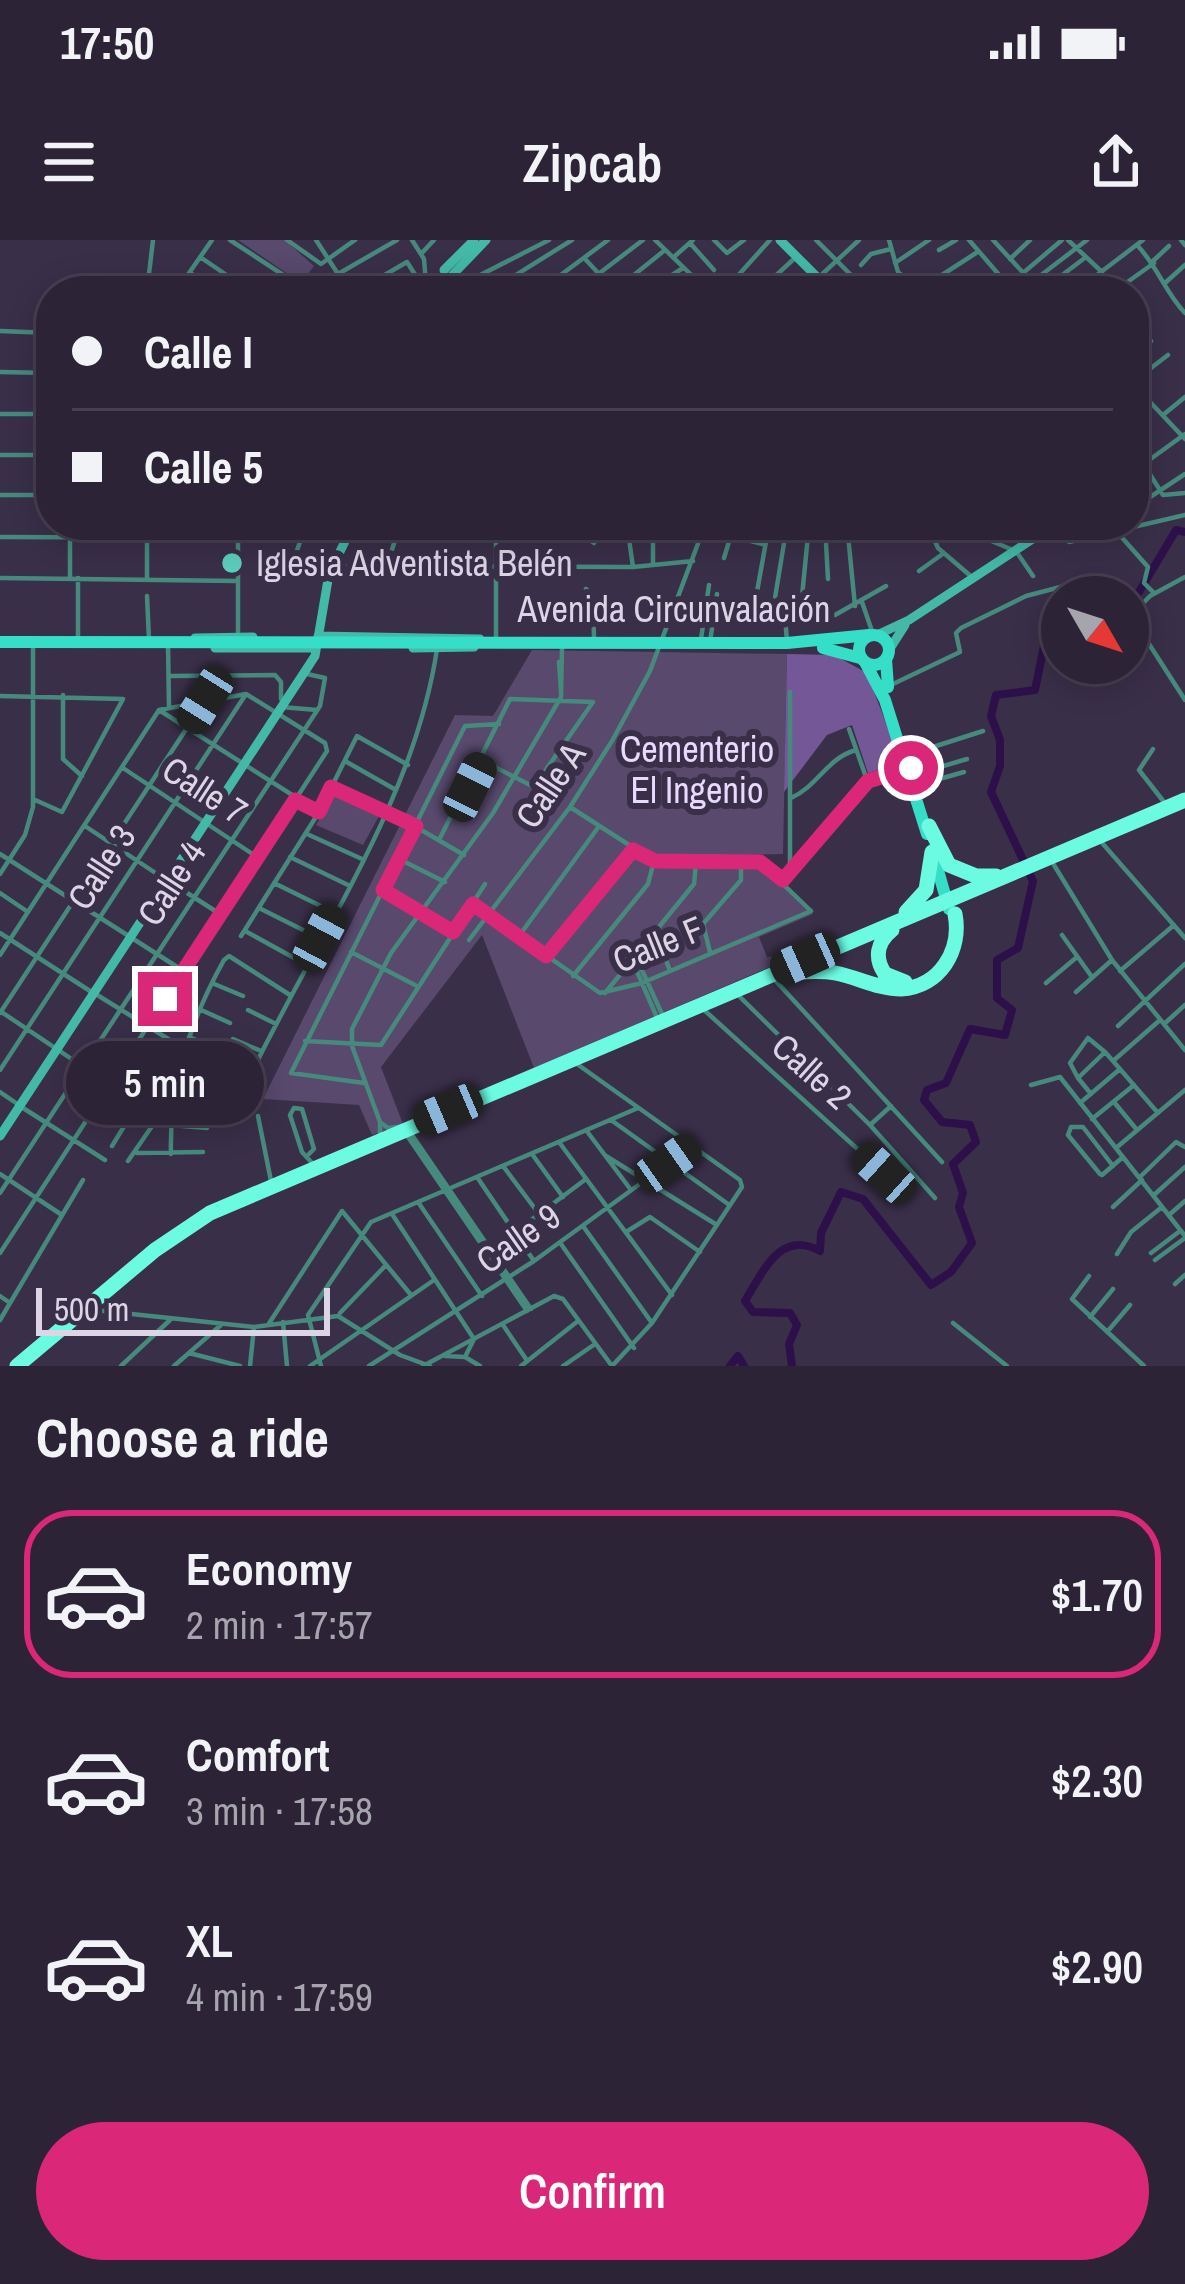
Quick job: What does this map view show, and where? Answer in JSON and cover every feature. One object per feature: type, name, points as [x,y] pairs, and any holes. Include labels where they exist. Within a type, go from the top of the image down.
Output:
[{"type":"highway","points":[[28,1366],[202,1225],[396,1131],[1016,874],[1102,844],[1179,805]]},
{"type":"highway","points":[[1045,866],[1179,805]]},
{"type":"highway","points":[[929,826],[950,865],[976,876],[1016,874]]},
{"type":"highway","points":[[18,1366],[187,1227],[312,1161],[577,1063],[884,929],[920,899],[929,882],[932,852]]},
{"type":"highway","points":[[884,929],[878,950],[881,968],[892,979],[912,982],[932,973],[946,957],[953,915]]},
{"type":"highway","points":[[780,976],[822,971],[899,989],[919,985],[949,961],[956,945],[953,915]]},
{"type":"main road","points":[[445,276],[486,240]]},
{"type":"main road","points":[[780,240],[816,276]]},
{"type":"main road","points":[[441,276],[470,241]]},
{"type":"main road","points":[[317,642],[330,564],[342,540]]},
{"type":"main road","points":[[910,620],[888,654],[863,661],[858,646],[873,635],[910,620],[1032,540]]},
{"type":"main road","points":[[0,1132],[301,672],[324,616],[330,564]]},
{"type":"main road","points":[[324,616],[334,630],[361,639]]},
{"type":"main road","points":[[873,635],[888,654]]},
{"type":"main road","name":"Avenida Circunvalación","points":[[78,645],[238,636],[436,649],[496,639],[787,645],[873,635]]},
{"type":"main road","name":"Avenida Circunvalación","points":[[195,638],[271,645]]},
{"type":"main road","name":"Avenida Circunvalación","points":[[0,645],[271,645],[361,639],[561,648],[594,644]]},
{"type":"main road","name":"Avenida Circunvalación","points":[[168,644],[287,649],[361,639]]},
{"type":"main road","name":"Avenida Circunvalación","points":[[656,645],[787,645],[863,661],[880,685],[911,771],[953,915]]},
{"type":"main road","points":[[287,649],[297,657],[301,672]]},
{"type":"main road","name":"Avenida Circunvalación","points":[[888,654],[888,687],[946,890]]},
{"type":"street","points":[[148,276],[153,240]]},
{"type":"street","points":[[187,276],[212,240]]},
{"type":"street","points":[[230,240],[285,276]]},
{"type":"street","points":[[287,240],[321,264],[350,241]]},
{"type":"street","points":[[316,240],[338,274],[397,240]]},
{"type":"street","points":[[412,240],[427,276]]},
{"type":"street","points":[[421,254],[434,240]]},
{"type":"street","points":[[479,276],[549,240]]},
{"type":"street","points":[[514,276],[572,240]]},
{"type":"street","points":[[590,240],[597,248]]},
{"type":"street","points":[[560,276],[608,240]]},
{"type":"street","points":[[596,276],[643,240]]},
{"type":"street","points":[[655,240],[692,276]]},
{"type":"street","points":[[632,276],[671,240]]},
{"type":"street","points":[[714,240],[727,254],[744,240]]},
{"type":"street","points":[[738,276],[770,240]]},
{"type":"street","points":[[818,276],[859,240]]},
{"type":"street","points":[[889,240],[895,263],[906,276]]},
{"type":"street","points":[[895,263],[929,240]]},
{"type":"street","points":[[939,250],[956,240]]},
{"type":"street","points":[[969,240],[996,276]]},
{"type":"street","points":[[1010,259],[1030,240]]},
{"type":"street","points":[[1023,273],[1065,240],[1102,272]]},
{"type":"street","points":[[1051,276],[1088,240]]},
{"type":"street","points":[[1125,240],[1137,244],[1154,262],[1185,313]]},
{"type":"street","points":[[818,241],[852,276]]},
{"type":"street","points":[[996,241],[1026,276]]},
{"type":"street","points":[[674,258],[691,242],[714,270]]},
{"type":"street","points":[[1097,276],[1137,244]]},
{"type":"street","points":[[1135,276],[1169,246]]},
{"type":"street","points":[[861,265],[871,254],[891,249]]},
{"type":"street","points":[[939,276],[976,253]]},
{"type":"street","points":[[200,257],[228,276]]},
{"type":"street","points":[[775,276],[796,257]]},
{"type":"street","points":[[1057,276],[1086,257]]},
{"type":"street","points":[[584,259],[599,274]]},
{"type":"street","points":[[383,276],[407,262],[420,276]]},
{"type":"street","points":[[1165,283],[1185,265]]},
{"type":"street","points":[[670,276],[683,268]]},
{"type":"street","points":[[189,273],[194,276]]},
{"type":"street","points":[[0,331],[36,332]]},
{"type":"street","points":[[1149,371],[1168,355]]},
{"type":"street","points":[[0,372],[36,373]]},
{"type":"street","points":[[1163,415],[1185,397]]},
{"type":"street","points":[[1149,400],[1184,437],[1149,462]]},
{"type":"street","points":[[0,414],[36,414]]},
{"type":"street","points":[[0,455],[36,454]]},
{"type":"street","points":[[1149,473],[1163,495],[1185,493]]},
{"type":"street","points":[[1149,498],[1185,474]]},
{"type":"street","points":[[0,495],[36,495]]},
{"type":"street","points":[[1149,524],[1185,515]]},
{"type":"street","points":[[0,537],[36,538]]},
{"type":"street","points":[[70,540],[78,645]]},
{"type":"street","points":[[147,540],[147,578]]},
{"type":"street","points":[[238,540],[238,636]]},
{"type":"street","points":[[302,540],[296,561],[330,564],[633,567],[693,561]]},
{"type":"street","points":[[387,565],[395,540]]},
{"type":"street","points":[[496,540],[496,639]]},
{"type":"street","points":[[589,540],[593,543]]},
{"type":"street","points":[[629,540],[633,567]]},
{"type":"street","points":[[653,540],[653,565]]},
{"type":"street","name":"Calle A","points":[[470,940],[570,807],[650,671],[656,645],[701,540]]},
{"type":"street","points":[[724,558],[729,540]]},
{"type":"street","points":[[746,540],[766,545]]},
{"type":"street","points":[[767,540],[752,612],[835,615],[886,586]]},
{"type":"street","points":[[772,616],[785,540]]},
{"type":"street","points":[[800,617],[808,540]]},
{"type":"street","points":[[826,540],[828,579]]},
{"type":"street","points":[[849,540],[858,604],[873,635]]},
{"type":"street","points":[[937,540],[944,553],[973,578]]},
{"type":"street","points":[[989,540],[1015,551],[1033,576]]},
{"type":"street","points":[[1069,542],[1075,540]]},
{"type":"street","points":[[1124,540],[1148,567],[1144,584],[1154,594]]},
{"type":"street","points":[[919,571],[944,553]]},
{"type":"street","points":[[1185,577],[1154,594],[1131,616],[1185,700]]},
{"type":"street","points":[[0,578],[238,581]]},
{"type":"street","points":[[706,643],[709,585]]},
{"type":"street","points":[[586,589],[593,596],[594,644]]},
{"type":"street","points":[[888,687],[960,652],[956,633],[961,628],[1041,592]]},
{"type":"street","points":[[706,643],[717,595]]},
{"type":"street","points":[[147,596],[149,640]]},
{"type":"street","points":[[784,616],[787,645]]},
{"type":"street","points":[[168,644],[169,708]]},
{"type":"street","points":[[0,874],[25,835],[33,800],[33,645]]},
{"type":"street","points":[[529,1310],[364,1083],[352,1046],[352,1029],[382,968],[464,855],[561,694],[561,648]]},
{"type":"street","points":[[223,1075],[245,1079],[362,860],[409,765],[436,649]]},
{"type":"street","points":[[0,955],[159,710],[246,694],[278,707],[318,710],[325,678],[301,672]]},
{"type":"street","points":[[169,676],[275,676],[281,682],[278,707]]},
{"type":"street","points":[[790,692],[790,872]]},
{"type":"street","name":"Calle 3","points":[[0,1070],[246,694]]},
{"type":"street","points":[[440,840],[512,698],[561,694],[593,702],[534,787],[483,761]]},
{"type":"street","points":[[62,695],[63,759],[82,776]]},
{"type":"street","points":[[0,696],[118,695],[123,700],[62,812],[33,800]]},
{"type":"street","points":[[205,700],[0,1012],[170,1124],[207,1128]]},
{"type":"street","points":[[0,1252],[327,747],[278,707]]},
{"type":"street","points":[[159,710],[319,812]]},
{"type":"street","name":"Calle 4","points":[[0,1193],[318,710]]},
{"type":"street","points":[[364,1083],[292,1075],[465,726],[499,724]]},
{"type":"street","points":[[849,729],[868,781]]},
{"type":"street","points":[[911,771],[982,731]]},
{"type":"street","points":[[306,964],[244,934],[319,812],[358,736],[409,765]]},
{"type":"street","points":[[1153,749],[1139,770],[1179,805]]},
{"type":"street","points":[[789,799],[808,790],[837,756],[856,750]]},
{"type":"street","points":[[570,807],[655,861],[760,862],[783,880],[868,781],[967,759]]},
{"type":"street","points":[[345,761],[396,790]]},
{"type":"street","name":"Calle 7","points":[[123,768],[257,857]]},
{"type":"street","points":[[911,771],[964,772]]},
{"type":"street","points":[[331,787],[416,826],[464,855]]},
{"type":"street","points":[[85,826],[220,914]]},
{"type":"street","points":[[519,936],[599,827]]},
{"type":"street","points":[[306,833],[362,860]]},
{"type":"street","points":[[1102,844],[1185,938]]},
{"type":"street","points":[[546,956],[633,850]]},
{"type":"street","points":[[0,854],[184,971]]},
{"type":"street","points":[[290,857],[348,885]]},
{"type":"street","points":[[399,859],[445,883]]},
{"type":"street","points":[[573,976],[648,884],[655,861]]},
{"type":"street","points":[[605,993],[694,884],[696,861]]},
{"type":"street","points":[[710,952],[704,924],[741,880],[741,862]]},
{"type":"street","points":[[1045,866],[1185,1050]]},
{"type":"street","name":"Calle F","points":[[473,904],[573,976],[605,993],[645,982],[811,910],[783,880]]},
{"type":"street","points":[[274,883],[333,912]]},
{"type":"street","points":[[305,1041],[381,1045],[484,884]]},
{"type":"street","points":[[383,890],[424,910],[453,932]]},
{"type":"street","points":[[0,893],[28,912]]},
{"type":"street","points":[[261,908],[320,938]]},
{"type":"street","points":[[1120,970],[1174,925]]},
{"type":"street","points":[[0,933],[186,1050]]},
{"type":"street","points":[[1062,935],[1092,977]]},
{"type":"street","points":[[650,937],[662,947],[670,971]]},
{"type":"street","points":[[351,952],[415,986]]},
{"type":"street","points":[[171,1154],[170,1124],[189,1037],[229,956],[290,995]]},
{"type":"street","points":[[633,957],[661,1020]]},
{"type":"street","points":[[1046,983],[1077,957]]},
{"type":"street","points":[[1076,992],[1112,960]]},
{"type":"street","points":[[1118,1026],[1185,964]]},
{"type":"street","points":[[780,976],[942,1162]]},
{"type":"street","points":[[212,983],[242,996]]},
{"type":"street","points":[[738,995],[870,1125],[935,1198]]},
{"type":"street","points":[[1112,1061],[1185,1005]]},
{"type":"street","points":[[199,1009],[230,1023]]},
{"type":"street","points":[[248,1010],[276,1024]]},
{"type":"street","name":"Calle 2","points":[[703,1010],[884,1173]]},
{"type":"street","points":[[189,1037],[218,1049]]},
{"type":"street","points":[[1091,1094],[1070,1063],[1088,1038],[1158,1113]]},
{"type":"street","points":[[233,1039],[261,1052]]},
{"type":"street","points":[[112,1145],[174,1046]]},
{"type":"street","points":[[1078,1078],[1105,1052]]},
{"type":"street","points":[[94,1310],[254,1327],[308,1316],[338,1316],[426,1365],[558,1296],[612,1366],[634,1348],[652,1323],[743,1184],[577,1063]]},
{"type":"street","points":[[181,1068],[211,1073]]},
{"type":"street","points":[[1080,1103],[1120,1069]]},
{"type":"street","points":[[1031,1085],[1060,1077],[1184,1235],[1153,1257]]},
{"type":"street","points":[[1093,1119],[1134,1085]]},
{"type":"street","points":[[1116,1148],[1185,1090]]},
{"type":"street","points":[[0,1092],[104,1160]]},
{"type":"street","points":[[175,1095],[208,1101]]},
{"type":"street","points":[[1178,1096],[1185,1105]]},
{"type":"street","points":[[1113,1102],[1137,1130]]},
{"type":"street","points":[[870,1125],[891,1106]]},
{"type":"street","points":[[320,1363],[308,1316],[359,1234],[418,1202],[639,1107]]},
{"type":"street","points":[[294,1108],[302,1109],[314,1149],[312,1161],[302,1152],[290,1115],[294,1108]]},
{"type":"street","points":[[92,1113],[111,1125]]},
{"type":"street","points":[[128,1162],[159,1116]]},
{"type":"street","points":[[258,1116],[272,1185]]},
{"type":"street","points":[[611,1120],[730,1205]]},
{"type":"street","points":[[1113,1166],[1083,1127],[1071,1127],[1068,1135],[1100,1174],[1113,1166],[1123,1157]]},
{"type":"street","points":[[586,1130],[631,1190]]},
{"type":"street","points":[[559,1142],[672,1295]]},
{"type":"street","points":[[1113,1207],[1176,1142],[1185,1147]]},
{"type":"street","name":"Calle 9","points":[[370,1366],[534,1262],[692,1146]]},
{"type":"street","points":[[137,1153],[203,1152]]},
{"type":"street","points":[[532,1154],[563,1197]]},
{"type":"street","points":[[606,1156],[717,1225]]},
{"type":"street","points":[[503,1166],[539,1214]]},
{"type":"street","points":[[1154,1195],[1185,1167]]},
{"type":"street","points":[[0,1174],[62,1215]]},
{"type":"street","points":[[477,1177],[534,1262]]},
{"type":"street","points":[[515,1232],[586,1179]]},
{"type":"street","points":[[0,1320],[83,1180]]},
{"type":"street","points":[[1169,1215],[1185,1201]]},
{"type":"street","points":[[418,1202],[482,1296]]},
{"type":"street","points":[[1117,1254],[1132,1232],[1162,1207]]},
{"type":"street","points":[[268,1325],[336,1214],[346,1214],[411,1295]]},
{"type":"street","points":[[392,1214],[474,1339]]},
{"type":"street","points":[[626,1232],[650,1217],[700,1252]]},
{"type":"street","points":[[583,1226],[652,1323]]},
{"type":"street","points":[[560,1243],[634,1348]]},
{"type":"street","points":[[338,1316],[386,1265]]},
{"type":"street","points":[[1175,1284],[1185,1275]]},
{"type":"street","points":[[1089,1276],[1071,1297],[1144,1366]]},
{"type":"street","points":[[310,1366],[434,1280]]},
{"type":"street","points":[[1090,1317],[1113,1289]]},
{"type":"street","points":[[0,1296],[10,1303]]},
{"type":"street","points":[[1107,1332],[1130,1305]]},
{"type":"street","points":[[121,1366],[170,1320]]},
{"type":"street","points":[[503,1325],[523,1363],[578,1321]]},
{"type":"street","points":[[283,1322],[287,1366]]},
{"type":"street","points":[[953,1323],[1007,1366]]},
{"type":"street","points":[[174,1366],[221,1325]]},
{"type":"street","points":[[250,1366],[254,1327]]},
{"type":"street","points":[[465,1357],[474,1339]]},
{"type":"street","points":[[563,1366],[595,1343]]},
{"type":"street","points":[[189,1353],[241,1366]]},
{"type":"street","points":[[440,1357],[465,1357],[479,1366]]},
{"type":"green space","points":[[238,240],[285,240],[314,266],[306,276],[291,276]]},
{"type":"green space","name":"Cementerio El Ingenio","points":[[532,650],[787,654],[783,854],[749,855],[813,914],[759,937],[767,957],[774,956],[777,964],[534,1068],[482,935],[381,1067],[403,1124],[372,1135],[359,1105],[263,1099],[455,715],[493,716]]},
{"type":"green space","points":[[334,795],[379,816],[363,845],[316,825]]},
{"type":"shaded area","points":[[787,654],[834,655],[867,673],[901,763],[868,773],[852,725],[827,735],[784,792]]},
{"type":"waterway","points":[[1149,576],[1176,530],[1185,532]]},
{"type":"waterway","points":[[792,1366],[789,1344],[797,1325],[790,1313],[753,1312],[745,1301],[783,1250],[794,1245],[820,1251],[821,1233],[841,1192],[863,1199],[931,1285],[951,1272],[972,1243],[959,1207],[963,1193],[953,1164],[976,1142],[970,1125],[942,1122],[924,1100],[927,1090],[946,1083],[970,1029],[1005,1035],[1012,1010],[997,998],[997,960],[1018,948],[1033,881],[991,792],[1000,766],[1000,740],[991,716],[996,695],[1035,690],[1041,661]]},
{"type":"waterway","points":[[730,1366],[738,1356],[744,1366]]},
{"type":"place","name":"Iglesia Adventista Belén","points":[[232,563]]},
{"type":"route","points":[[165,999],[295,800],[319,812],[331,787],[416,826],[383,890],[424,910],[453,932],[473,904],[546,956],[633,850],[655,861],[760,862],[783,880],[868,781],[911,768]]}]
